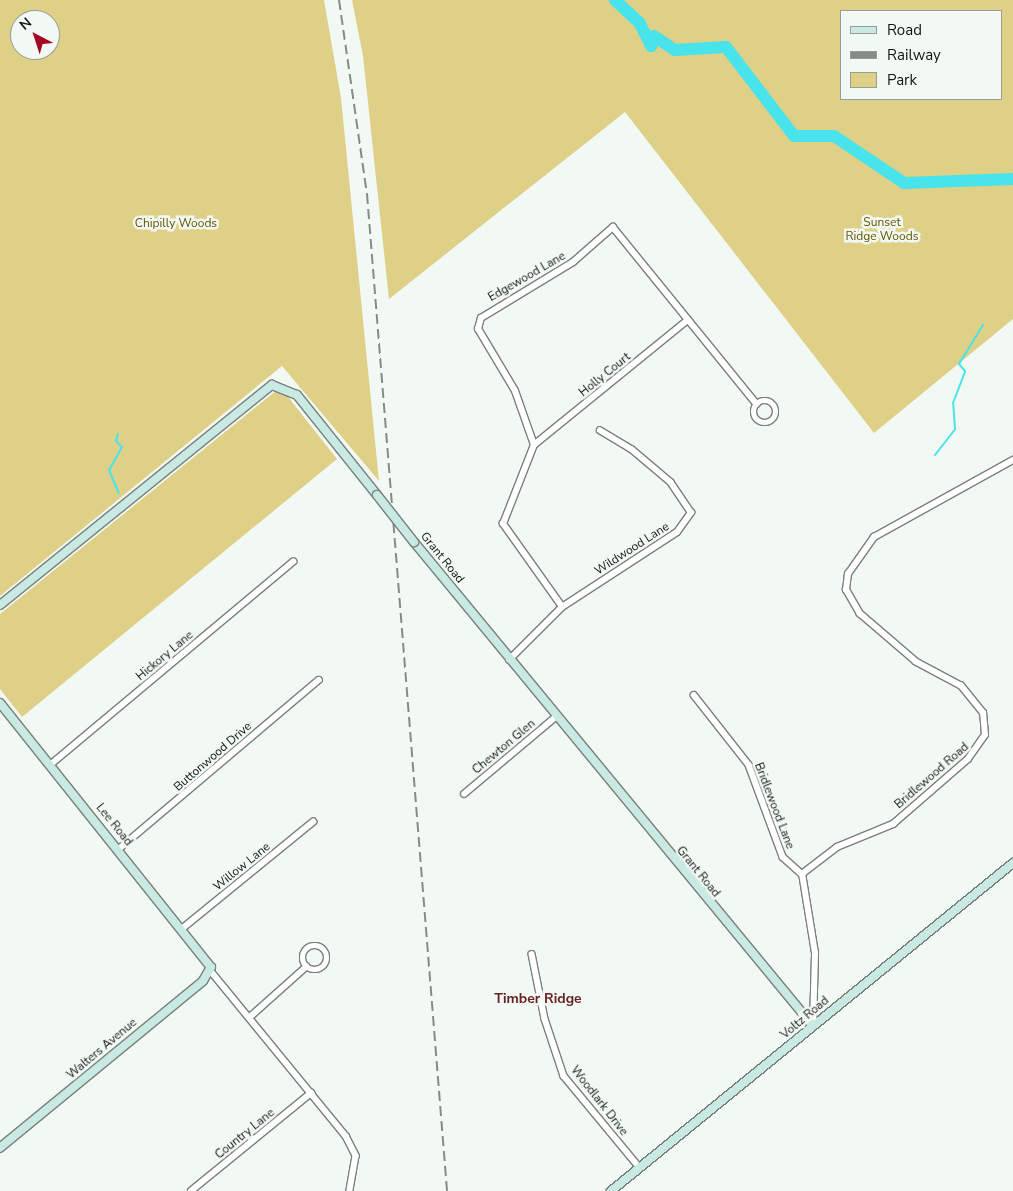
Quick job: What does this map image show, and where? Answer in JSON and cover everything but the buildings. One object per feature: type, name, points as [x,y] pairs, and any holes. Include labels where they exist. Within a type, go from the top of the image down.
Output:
[{"type":"street","name":"Edgewood Lane","points":[[534,445],[515,391],[478,329],[490,310],[573,262],[613,227],[757,404]]},
{"type":"street","name":"Holly Court","points":[[534,445],[688,320]]},
{"type":"street","name":"Grant Road","points":[[0,605],[272,385],[296,395],[509,660],[813,1026]]},
{"type":"street","name":"Wildwood Lane","points":[[509,660],[562,607],[677,532],[691,513],[682,496],[658,472],[600,431]]},
{"type":"street","points":[[534,445],[503,524],[562,607]]},
{"type":"street","name":"Bridlewood Road","points":[[802,874],[837,846],[893,824],[982,745],[985,728],[977,703],[961,686],[889,642],[860,614],[846,590],[854,561],[874,537],[1013,460]]},
{"type":"street","name":"Hickory Lane","points":[[50,764],[293,562]]},
{"type":"street","name":"Buttonwood Drive","points":[[120,848],[319,680]]},
{"type":"street","name":"Bridlewood Lane","points":[[694,695],[749,765],[783,857],[802,874]]},
{"type":"street","name":"Lee Road","points":[[0,702],[120,848],[183,928],[210,966],[346,1136],[356,1156],[350,1191]]},
{"type":"street","name":"Chewton Glen","points":[[464,794],[557,716]]},
{"type":"street","name":"Willow Lane","points":[[183,928],[313,822]]},
{"type":"street","name":"Voltz Road","points":[[611,1191],[1013,863]]},
{"type":"street","points":[[802,874],[815,953],[813,1026]]},
{"type":"street","points":[[251,1016],[306,967],[322,968],[328,957],[324,949],[313,946],[306,950],[303,956],[306,967]]},
{"type":"street","name":"Woodlark Drive","points":[[532,954],[545,1019],[564,1076],[640,1168]]},
{"type":"street","name":"Walters Avenue","points":[[0,1148],[210,966]]},
{"type":"street","name":"Country Lane","points":[[191,1191],[311,1094]]},
{"type":"green space","name":"Chipilly Woods","points":[[0,0],[324,0],[341,98],[379,481],[282,366],[0,596]]},
{"type":"green space","name":"Sunset Ridge Woods","points":[[352,0],[1013,0],[1013,319],[874,433],[625,112],[389,299],[363,56]]},
{"type":"green space","points":[[277,390],[285,393],[337,459],[22,717],[0,689],[0,614]]},
{"type":"waterway","points":[[615,0],[639,22],[651,46],[654,36],[675,50],[726,47],[794,136],[834,136],[904,183],[1013,179]]},
{"type":"waterway","points":[[935,455],[955,429],[953,403],[965,371],[959,364],[983,325]]},
{"type":"waterway","points":[[118,434],[116,441],[122,447],[109,470],[119,493]]},
{"type":"railway","points":[[339,0],[367,194],[447,1191]]},
{"type":"district","name":"Timber Ridge","points":[[538,999]]}]
